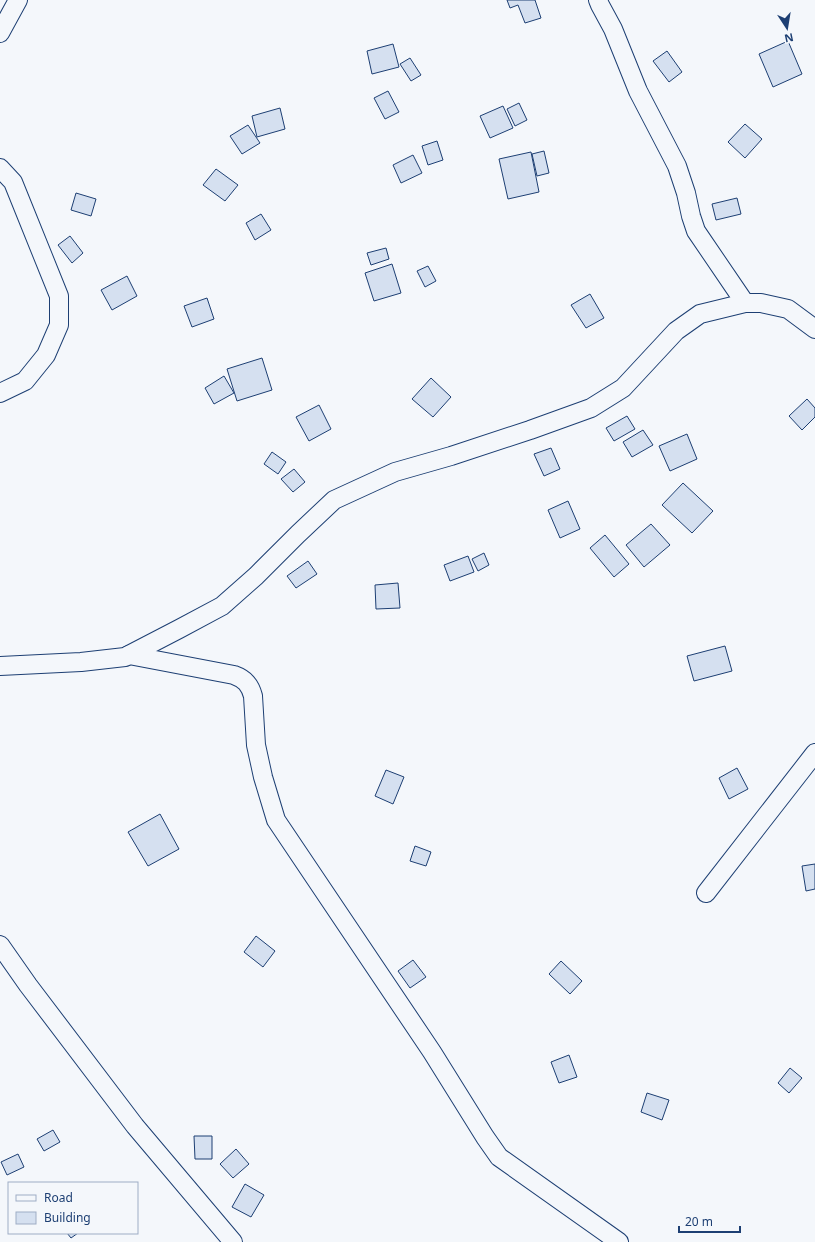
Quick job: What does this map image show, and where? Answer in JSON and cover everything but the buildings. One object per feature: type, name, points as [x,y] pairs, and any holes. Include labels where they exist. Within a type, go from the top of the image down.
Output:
[{"type":"street","points":[[0,33],[18,0]]},
{"type":"street","points":[[598,0],[613,29],[638,92],[677,166],[696,230],[746,303]]},
{"type":"street","points":[[0,168],[13,182],[59,296],[59,325],[46,355],[25,381],[0,393]]},
{"type":"street","points":[[0,666],[81,662],[125,657],[130,655],[222,606],[256,576],[334,500],[395,472],[451,456],[591,408],[623,388],[676,331],[700,314],[746,303],[761,303],[788,310],[815,330]]},
{"type":"street","points":[[130,655],[234,674],[247,682],[253,696],[256,745],[276,820],[432,1052],[485,1137],[499,1157],[619,1242]]},
{"type":"street","points":[[706,893],[815,753]]},
{"type":"street","points":[[0,945],[135,1126],[233,1242]]}]
